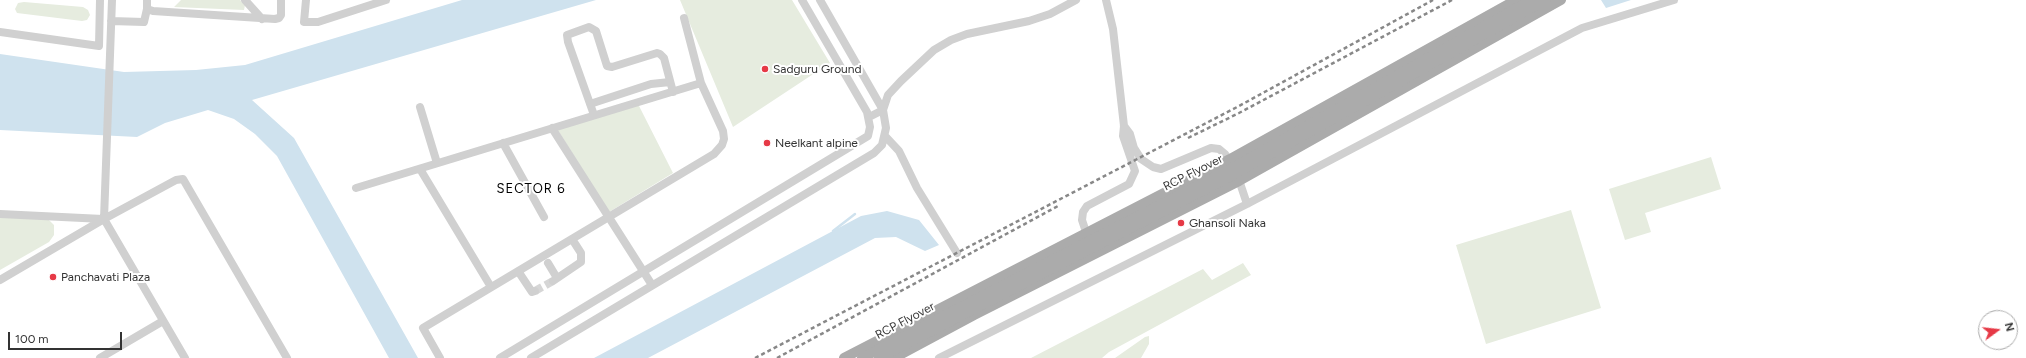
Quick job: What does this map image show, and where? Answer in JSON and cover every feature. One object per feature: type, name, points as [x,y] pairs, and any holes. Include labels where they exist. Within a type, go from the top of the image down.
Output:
[{"type":"main road","points":[[844,358],[1230,159],[1516,0]]},
{"type":"main road","name":"RCP Flyover","points":[[862,358],[1230,168],[1531,0]]},
{"type":"main road","name":"RCP Flyover","points":[[879,358],[1233,175],[1546,0]]},
{"type":"main road","points":[[894,358],[1095,253],[1239,181],[1561,0]]},
{"type":"street","points":[[0,32],[99,46],[100,0]]},
{"type":"street","points":[[112,0],[108,152],[104,219],[185,358]]},
{"type":"street","points":[[111,21],[144,22],[148,0]]},
{"type":"street","points":[[245,0],[262,18]]},
{"type":"street","points":[[147,9],[153,11],[279,18],[281,0]]},
{"type":"street","points":[[306,0],[304,22],[318,22],[386,0]]},
{"type":"street","points":[[500,358],[864,140],[870,132],[869,117],[802,0]]},
{"type":"street","points":[[531,358],[874,153],[882,145],[886,128],[883,110],[820,0]]},
{"type":"street","points":[[869,117],[883,110],[888,95],[934,50],[967,34],[1029,21],[1050,14],[1076,0]]},
{"type":"street","points":[[1095,253],[1086,234],[1082,220],[1083,212],[1087,206],[1130,184],[1135,171],[1122,136],[1124,126],[1113,29],[1106,0]]},
{"type":"street","points":[[939,358],[1247,204],[1582,28],[1674,0]]},
{"type":"street","points":[[440,358],[423,328],[714,154],[722,145],[724,139],[723,131],[701,83],[684,18]]},
{"type":"street","points":[[594,115],[568,42],[567,35],[589,27],[596,31],[607,66],[618,65],[657,53],[664,58],[673,92]]},
{"type":"street","points":[[590,104],[651,84],[670,82]]},
{"type":"street","points":[[356,188],[701,83]]},
{"type":"street","points":[[420,107],[437,163]]},
{"type":"street","points":[[1124,126],[1130,134],[1134,148],[1141,159],[1153,168],[1162,169],[1211,148],[1219,149],[1230,159],[1247,204]]},
{"type":"street","points":[[552,128],[652,285]]},
{"type":"street","points":[[885,136],[899,151],[917,188],[957,253]]},
{"type":"street","points":[[503,143],[544,217]]},
{"type":"street","points":[[420,169],[491,287]]},
{"type":"street","points":[[0,280],[104,219],[176,180],[183,179],[287,358]]},
{"type":"street","points":[[0,214],[104,219]]},
{"type":"street","points":[[548,263],[555,279],[581,262],[581,253],[572,238]]},
{"type":"street","points":[[518,271],[532,292],[535,291]]},
{"type":"street","points":[[100,358],[163,321]]},
{"type":"shaded area","points":[[181,0],[240,0],[245,5],[244,10],[174,7]]},
{"type":"shaded area","name":"Sadguru Ground","points":[[680,0],[792,0],[830,63],[733,127]]},
{"type":"shaded area","points":[[24,2],[83,7],[88,10],[90,15],[87,20],[82,21],[17,13],[15,9],[18,3]]},
{"type":"shaded area","points":[[637,102],[673,173],[609,212],[556,127]]},
{"type":"shaded area","points":[[1711,157],[1721,189],[1645,213],[1651,232],[1625,240],[1609,189]]},
{"type":"shaded area","points":[[1571,210],[1601,308],[1486,344],[1456,245]]},
{"type":"shaded area","points":[[0,217],[48,219],[54,225],[54,235],[49,242],[0,270]]},
{"type":"shaded area","points":[[1243,263],[1251,275],[1109,352],[1102,358],[1031,358],[1203,269],[1212,280]]},
{"type":"shaded area","points":[[1149,336],[1149,344],[1141,358],[1115,358],[1145,337]]},
{"type":"water","points":[[462,0],[596,0],[252,100],[294,138],[418,358],[389,358],[277,156],[255,134],[234,119],[208,110],[165,123],[137,137],[0,130],[0,54],[124,72],[196,70],[245,65]]},
{"type":"water","points":[[1601,0],[1631,0],[1606,8]]},
{"type":"water","points":[[887,211],[919,220],[939,245],[925,251],[896,237],[875,238],[648,358],[594,358],[861,216]]},
{"type":"waterway","points":[[833,231],[855,214]]},
{"type":"tunnel","points":[[535,291],[553,281]]},
{"type":"railway","points":[[755,358],[1239,106],[1433,0]]},
{"type":"railway","points":[[1188,138],[1239,113],[1452,0]]},
{"type":"railway","points":[[777,358],[1058,206]]},
{"type":"place","name":"Sadguru Ground","points":[[765,69]]},
{"type":"place","name":"Neelkant alpine","points":[[767,143]]},
{"type":"place","name":"Ghansoli Naka","points":[[1181,223]]},
{"type":"place","name":"Panchavati Plaza","points":[[53,277]]},
{"type":"district","name":"SECTOR 6","points":[[531,189]]}]
